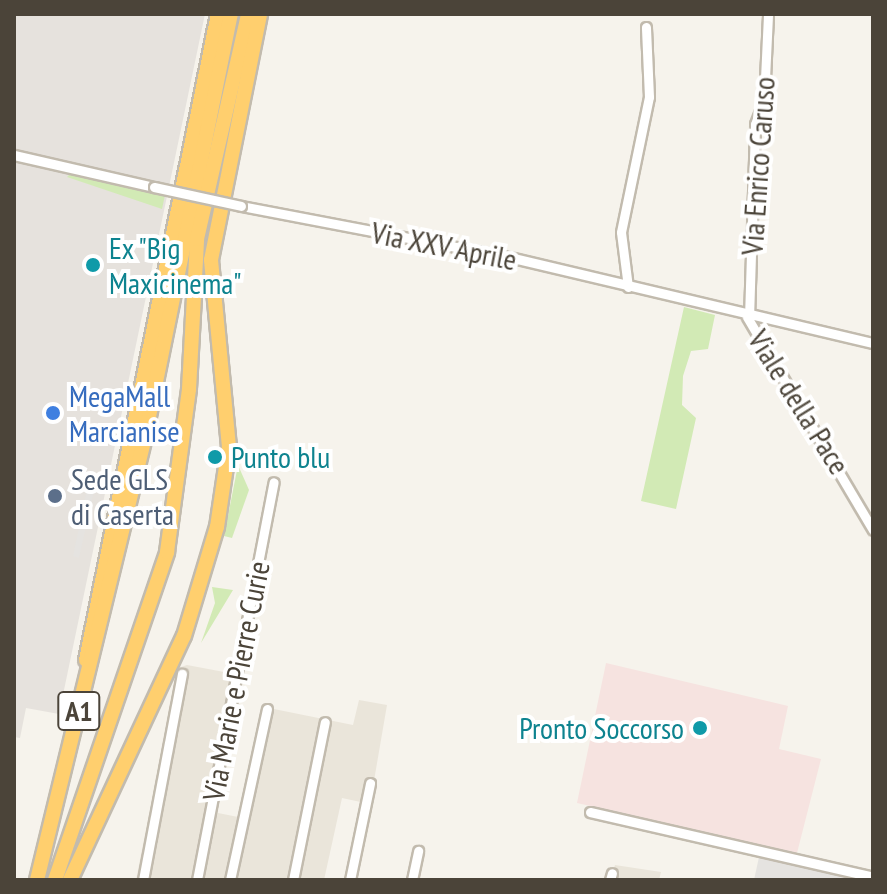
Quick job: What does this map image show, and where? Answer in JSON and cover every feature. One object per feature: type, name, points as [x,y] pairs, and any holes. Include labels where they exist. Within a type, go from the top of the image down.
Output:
[{"type":"highway","points":[[83,693],[98,572],[218,14]]},
{"type":"highway","name":"A1","points":[[37,880],[148,422],[231,14]]},
{"type":"highway","name":"A1","points":[[55,880],[167,552],[189,389],[197,239],[248,14]]},
{"type":"highway","points":[[70,880],[184,636],[214,539],[229,447],[212,237],[260,14]]},
{"type":"street","name":"Via Enrico Caruso","points":[[748,318],[755,124],[764,100],[768,14]]},
{"type":"street","points":[[628,287],[621,232],[649,97],[646,27]]},
{"type":"street","name":"Via XXV Aprile","points":[[14,155],[873,343]]},
{"type":"street","name":"Viale della Pace","points":[[748,318],[873,530]]},
{"type":"street","name":"Via Marie e Pierre Curie","points":[[197,880],[274,482]]},
{"type":"street","points":[[143,880],[182,674]]},
{"type":"street","points":[[230,880],[267,709]]},
{"type":"street","points":[[293,880],[325,722]]},
{"type":"street","points":[[350,880],[370,783]]},
{"type":"street","points":[[590,812],[873,877]]},
{"type":"street","points":[[412,880],[418,851]]},
{"type":"shaded area","points":[[14,14],[205,14],[59,714],[26,708],[20,738],[14,737]]},
{"type":"shaded area","points":[[87,489],[94,491],[79,558],[73,556]]},
{"type":"shaded area","points":[[606,663],[788,706],[779,749],[821,759],[797,853],[577,803]]},
{"type":"shaded area","points":[[187,665],[240,675],[213,812],[238,817],[264,707],[353,725],[359,700],[387,705],[370,804],[342,798],[324,880],[136,880],[178,668]]},
{"type":"shaded area","points":[[759,857],[860,880],[754,880]]},
{"type":"shaded area","points":[[615,865],[661,872],[659,880],[610,880]]},
{"type":"green space","points":[[71,173],[165,195],[162,209],[67,177]]},
{"type":"green space","points":[[684,307],[715,315],[708,349],[691,351],[683,376],[682,405],[696,418],[676,509],[641,501]]},
{"type":"green space","points":[[238,465],[249,490],[232,538],[224,536]]},
{"type":"green space","points":[[212,587],[233,590],[201,643],[215,603]]},
{"type":"place","name":"Ex \"Big Maxicinema\"","points":[[93,265]]},
{"type":"place","name":"MegaMall Marcianise","points":[[53,413]]},
{"type":"place","name":"Punto blu","points":[[215,457]]},
{"type":"place","name":"Sede GLS di Caserta","points":[[55,496]]},
{"type":"place","name":"Pronto Soccorso","points":[[700,728]]}]
